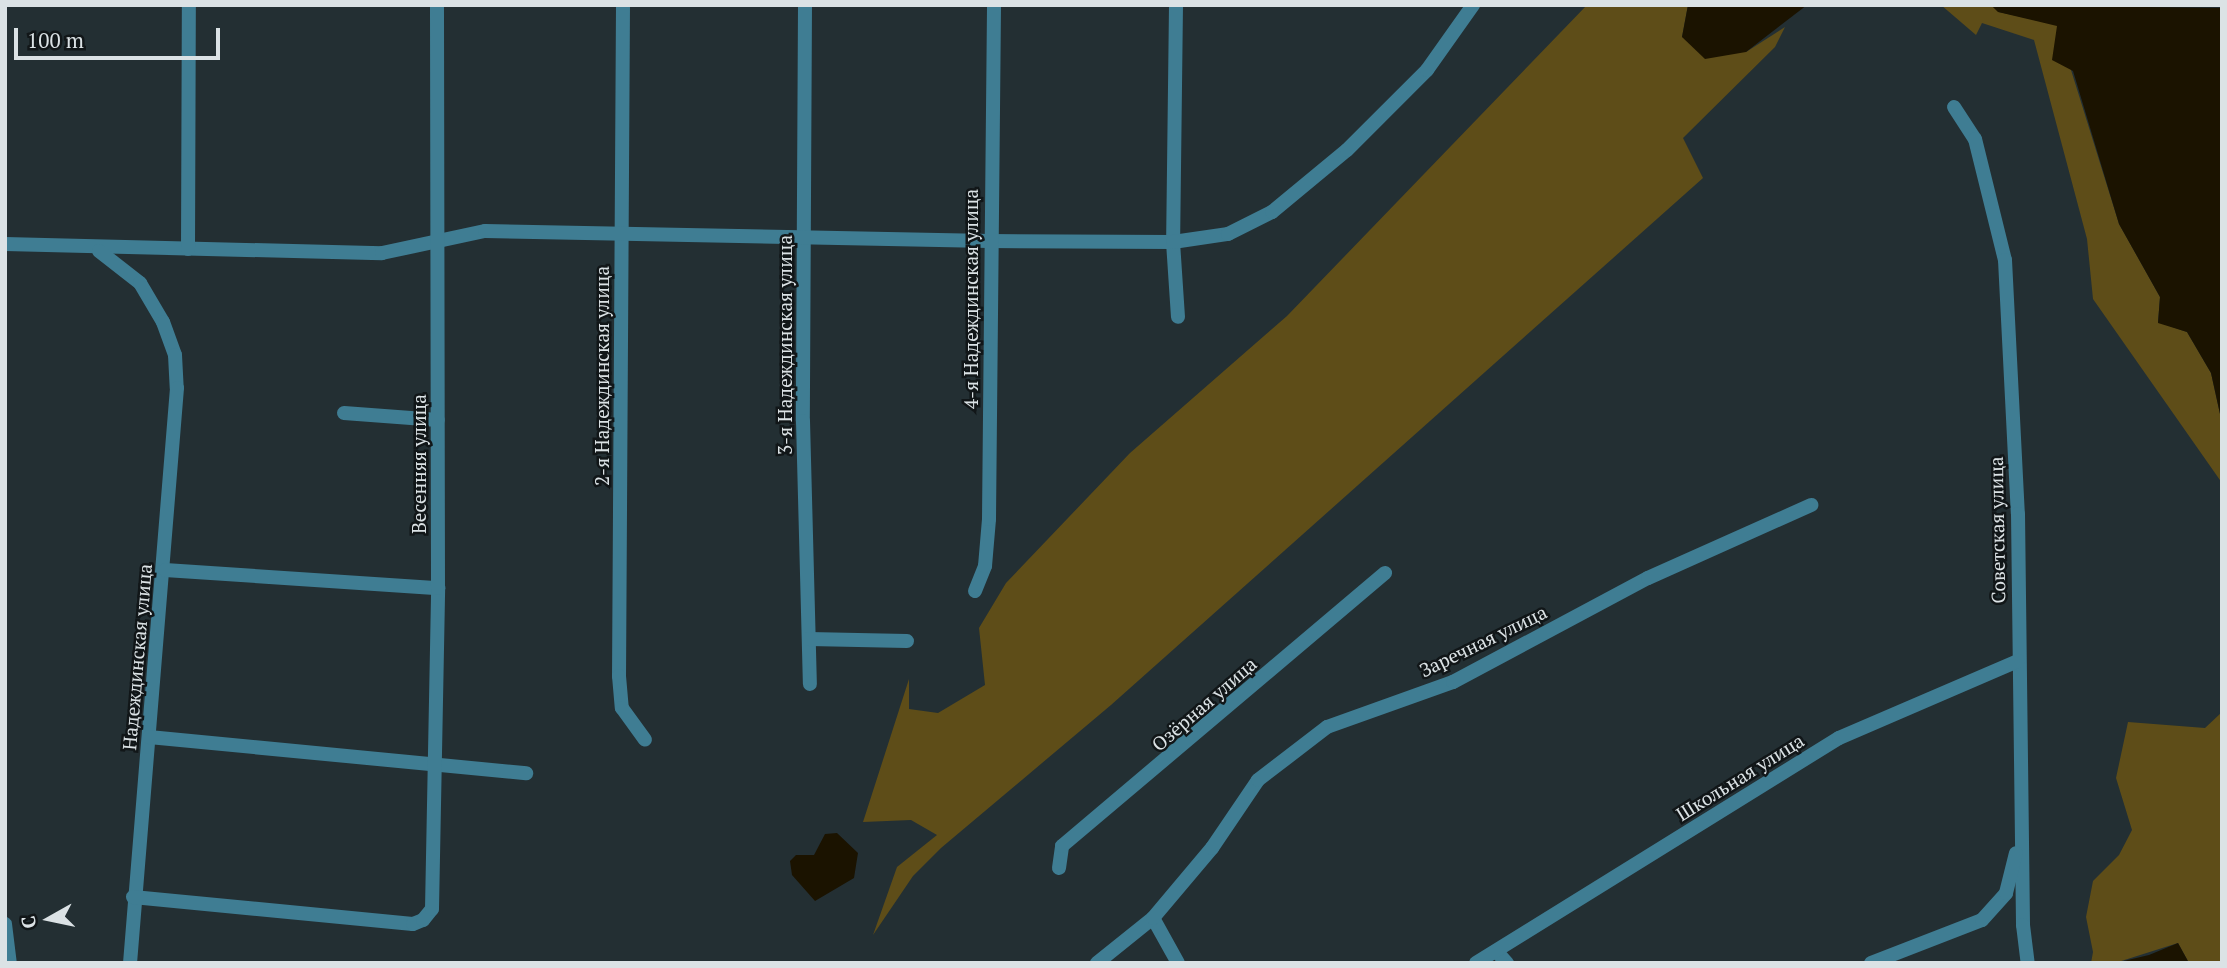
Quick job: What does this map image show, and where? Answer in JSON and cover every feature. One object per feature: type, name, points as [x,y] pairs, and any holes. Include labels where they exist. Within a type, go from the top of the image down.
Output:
[{"type":"street","points":[[188,249],[189,5]]},
{"type":"street","name":"Весенняя улица","points":[[133,897],[413,924],[423,920],[432,909],[438,588],[437,5]]},
{"type":"street","name":"2-я Надеждинская улица","points":[[623,5],[619,676],[622,708],[645,740]]},
{"type":"street","name":"3-я Надеждинская улица","points":[[805,5],[804,236],[810,684]]},
{"type":"street","name":"4-я Надеждинская улица","points":[[975,591],[985,566],[989,519],[989,241],[993,5]]},
{"type":"street","points":[[1176,5],[1173,242],[1178,317]]},
{"type":"street","points":[[5,244],[98,250],[382,253],[485,231],[1173,242],[1227,234],[1272,212],[1411,88],[1473,5]]},
{"type":"street","name":"Советская улица","points":[[1954,107],[1975,139],[2005,260],[2018,513],[2018,661],[2028,963]]},
{"type":"street","name":"Надеждинская улица","points":[[98,250],[140,283],[163,322],[175,355],[177,387],[165,570],[133,897],[130,963]]},
{"type":"street","points":[[344,413],[438,420]]},
{"type":"street","name":"Заречная улица","points":[[1097,963],[1153,918],[1212,848],[1258,780],[1327,727],[1453,682],[1648,578],[1811,505]]},
{"type":"street","points":[[165,570],[438,588]]},
{"type":"street","name":"Озёрная улица","points":[[1059,868],[1062,846],[1385,573]]},
{"type":"street","points":[[809,639],[907,641]]},
{"type":"street","name":"Школьная улица","points":[[1476,963],[1502,957],[1839,738],[2018,661]]},
{"type":"street","points":[[149,737],[526,773]]},
{"type":"street","points":[[1871,963],[1956,933],[1995,908],[2014,869],[2023,793]]},
{"type":"street","points":[[1153,918],[1178,963]]},
{"type":"street","points":[[5,925],[10,963]]},
{"type":"shaded area","points":[[1587,5],[1688,5],[1682,37],[1746,52],[1785,27],[1775,47],[1683,138],[1703,178],[1111,705],[941,848],[913,876],[873,935],[897,867],[937,835],[911,820],[863,822],[909,679],[909,709],[938,713],[985,685],[979,628],[1006,583],[1130,453],[1287,316]]},
{"type":"shaded area","points":[[1688,5],[1807,5],[1746,52],[1705,59],[1682,37]]},
{"type":"shaded area","points":[[1941,5],[1991,5],[1999,12],[2057,25],[2119,224],[2160,297],[2158,322],[2187,332],[2211,373],[2222,423],[2222,483],[2093,299],[2087,239],[2034,40],[1982,23],[1976,35]]},
{"type":"shaded area","points":[[1991,5],[2221,8],[2222,423],[2211,373],[2187,332],[2158,323],[2160,297],[2119,224],[2073,71],[2052,60],[2057,26],[1998,12]]},
{"type":"shaded area","points":[[2222,712],[2222,963],[2189,963],[2178,943],[2115,963],[2091,963],[2093,952],[2086,917],[2093,881],[2119,855],[2132,830],[2116,778],[2128,722],[2205,728]]},
{"type":"shaded area","points":[[837,833],[858,853],[854,878],[815,901],[792,875],[790,861],[796,855],[814,855],[825,834]]},
{"type":"shaded area","points":[[2178,943],[2189,963],[2115,963],[2149,955]]}]
